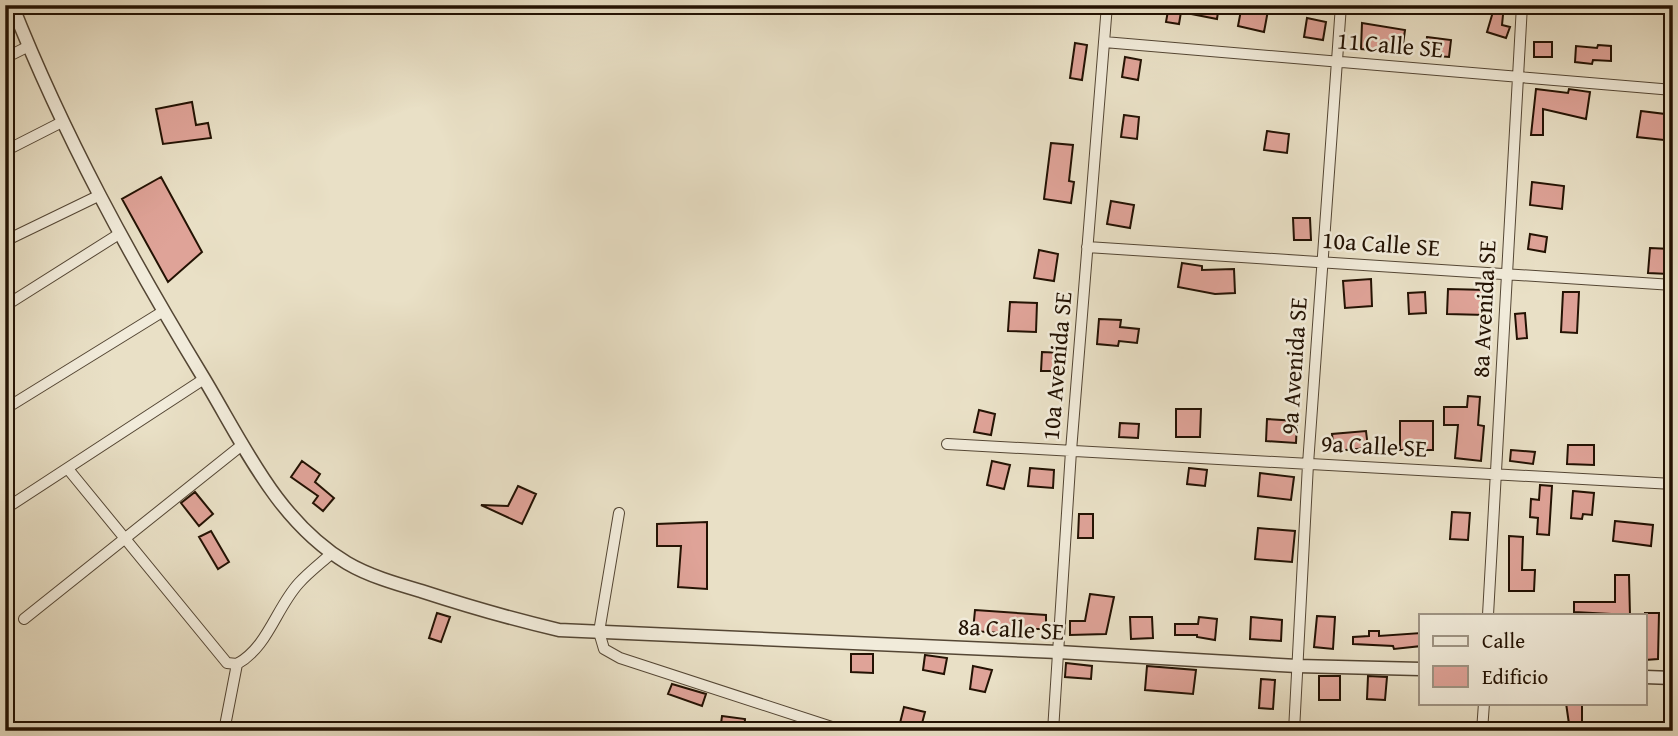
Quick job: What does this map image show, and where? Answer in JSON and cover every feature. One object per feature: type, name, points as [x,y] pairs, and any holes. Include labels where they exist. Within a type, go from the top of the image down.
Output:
[{"type":"street","name":"8a Calle SE","points":[[12,5],[62,122],[98,196],[162,312],[242,445],[285,511],[349,565],[395,583],[493,614],[559,630],[1058,652],[1297,666],[1419,669]]},
{"type":"street","name":"10a Avenida SE","points":[[1053,731],[1071,451],[1107,5]]},
{"type":"street","name":"9a Avenida SE","points":[[1294,731],[1308,464],[1341,5]]},
{"type":"street","name":"8a Avenida SE","points":[[1488,614],[1522,5]]},
{"type":"street","name":"11 Calle SE","points":[[1104,41],[1673,90]]},
{"type":"street","points":[[5,58],[29,46]]},
{"type":"street","points":[[5,150],[62,122]]},
{"type":"street","points":[[5,241],[98,196]]},
{"type":"street","points":[[5,306],[119,234]]},
{"type":"street","name":"10a Calle SE","points":[[1087,247],[1673,285]]},
{"type":"street","points":[[5,409],[162,312]]},
{"type":"street","points":[[5,509],[204,379]]},
{"type":"street","name":"9a Calle SE","points":[[947,444],[1673,484]]},
{"type":"street","points":[[24,619],[242,445]]},
{"type":"street","points":[[68,469],[221,658],[237,664],[245,660],[265,636],[298,584],[332,553]]},
{"type":"street","points":[[1669,731],[1673,512]]},
{"type":"street","points":[[619,513],[599,640],[611,654],[844,731]]},
{"type":"street","points":[[224,731],[237,664]]},
{"type":"street","points":[[1646,677],[1672,678]]},
{"type":"street","points":[[1482,731],[1484,704]]},
{"type":"building","points":[[1169,5],[1219,5],[1217,19],[1181,12],[1179,24],[1166,22]]},
{"type":"building","points":[[1242,5],[1269,5],[1264,32],[1238,26]]},
{"type":"building","points":[[1495,5],[1504,5],[1502,25],[1510,27],[1506,38],[1487,32]]},
{"type":"building","points":[[1307,18],[1326,22],[1323,40],[1304,37]]},
{"type":"building","points":[[1362,23],[1405,30],[1402,52],[1361,49]]},
{"type":"building","points":[[1427,37],[1451,40],[1449,57],[1425,55]]},
{"type":"building","points":[[1534,42],[1552,42],[1552,57],[1534,57]]},
{"type":"building","points":[[1075,43],[1087,45],[1082,80],[1070,78]]},
{"type":"building","points":[[1598,45],[1611,46],[1611,61],[1593,60],[1592,64],[1575,62],[1576,46],[1597,48]]},
{"type":"building","points":[[1125,57],[1141,60],[1138,80],[1122,77]]},
{"type":"building","points":[[1536,89],[1568,93],[1569,89],[1590,92],[1586,119],[1543,109],[1543,135],[1531,135]]},
{"type":"building","points":[[192,102],[196,125],[208,123],[211,138],[163,144],[156,109]]},
{"type":"building","points":[[1641,111],[1673,115],[1673,141],[1637,137]]},
{"type":"building","points":[[1124,115],[1139,117],[1137,139],[1121,137]]},
{"type":"building","points":[[1267,131],[1289,134],[1287,153],[1264,150]]},
{"type":"building","points":[[1051,143],[1073,145],[1069,181],[1074,182],[1071,203],[1044,199]]},
{"type":"building","points":[[161,177],[202,252],[168,282],[122,199]]},
{"type":"building","points":[[1532,182],[1564,186],[1562,209],[1530,205]]},
{"type":"building","points":[[1111,201],[1134,205],[1130,228],[1107,224]]},
{"type":"building","points":[[1293,218],[1310,218],[1311,240],[1294,240]]},
{"type":"building","points":[[1530,234],[1547,237],[1545,252],[1528,249]]},
{"type":"building","points":[[1650,248],[1671,249],[1669,274],[1648,273]]},
{"type":"building","points":[[1039,250],[1058,254],[1054,281],[1034,278]]},
{"type":"building","points":[[1182,263],[1202,266],[1202,270],[1234,269],[1235,293],[1215,294],[1178,287]]},
{"type":"building","points":[[1371,279],[1372,306],[1345,308],[1343,281]]},
{"type":"building","points":[[1448,289],[1487,290],[1486,315],[1447,314]]},
{"type":"building","points":[[1425,292],[1426,313],[1409,314],[1408,293]]},
{"type":"building","points":[[1563,292],[1579,292],[1577,333],[1561,332]]},
{"type":"building","points":[[1010,302],[1037,303],[1036,332],[1008,331]]},
{"type":"building","points":[[1525,313],[1527,338],[1517,339],[1515,314]]},
{"type":"building","points":[[1099,319],[1121,320],[1120,327],[1139,329],[1137,343],[1119,341],[1118,346],[1097,344]]},
{"type":"building","points":[[1042,352],[1063,353],[1062,371],[1041,371]]},
{"type":"building","points":[[1468,396],[1480,397],[1478,425],[1484,426],[1481,461],[1455,458],[1458,425],[1444,425],[1444,407],[1467,407]]},
{"type":"building","points":[[1176,409],[1201,409],[1200,437],[1176,437]]},
{"type":"building","points":[[979,410],[995,414],[991,435],[974,432]]},
{"type":"building","points":[[1267,419],[1297,421],[1296,443],[1266,441]]},
{"type":"building","points":[[1400,421],[1433,421],[1433,450],[1400,450]]},
{"type":"building","points":[[1120,423],[1139,424],[1138,438],[1119,437]]},
{"type":"building","points":[[1366,431],[1368,448],[1334,451],[1332,434]]},
{"type":"building","points":[[1568,445],[1594,445],[1594,465],[1567,464]]},
{"type":"building","points":[[1511,450],[1535,452],[1533,464],[1510,461]]},
{"type":"building","points":[[302,461],[320,474],[315,482],[334,498],[323,511],[313,503],[318,496],[291,477]]},
{"type":"building","points":[[992,461],[1010,465],[1004,489],[987,485]]},
{"type":"building","points":[[1030,468],[1054,470],[1053,488],[1028,486]]},
{"type":"building","points":[[1189,468],[1207,470],[1205,486],[1187,484]]},
{"type":"building","points":[[1260,473],[1294,477],[1291,500],[1258,496]]},
{"type":"building","points":[[1540,485],[1552,486],[1549,535],[1537,534],[1538,518],[1530,517],[1531,499],[1539,500]]},
{"type":"building","points":[[518,486],[536,494],[522,524],[481,505],[508,506]]},
{"type":"building","points":[[1573,491],[1594,493],[1592,515],[1583,514],[1582,519],[1571,518]]},
{"type":"building","points":[[195,492],[213,514],[199,526],[181,503]]},
{"type":"building","points":[[1452,512],[1470,513],[1468,540],[1450,539]]},
{"type":"building","points":[[1079,514],[1093,514],[1093,538],[1078,538]]},
{"type":"building","points":[[1615,521],[1653,525],[1651,546],[1613,541]]},
{"type":"building","points":[[707,522],[707,589],[678,587],[681,546],[657,546],[657,524]]},
{"type":"building","points":[[1258,528],[1295,531],[1292,562],[1255,559]]},
{"type":"building","points":[[211,531],[229,562],[218,569],[199,537]]},
{"type":"building","points":[[1509,536],[1523,537],[1522,570],[1535,570],[1534,591],[1509,591]]},
{"type":"building","points":[[1615,575],[1629,575],[1630,614],[1574,612],[1574,602],[1615,602]]},
{"type":"building","points":[[1090,594],[1114,597],[1106,634],[1070,635],[1070,621],[1085,621]]},
{"type":"building","points":[[975,610],[1046,615],[1046,629],[1002,629],[1001,633],[973,631]]},
{"type":"building","points":[[437,613],[450,617],[441,642],[429,638]]},
{"type":"building","points":[[1659,613],[1658,659],[1646,660],[1645,614]]},
{"type":"building","points":[[1317,616],[1335,617],[1333,649],[1314,647]]},
{"type":"building","points":[[1130,617],[1152,617],[1153,638],[1131,639]]},
{"type":"building","points":[[1199,617],[1217,619],[1215,640],[1197,635],[1175,635],[1175,624],[1198,624]]},
{"type":"building","points":[[1251,617],[1282,620],[1281,641],[1250,639]]},
{"type":"building","points":[[1369,631],[1379,631],[1379,636],[1419,633],[1419,646],[1394,649],[1393,646],[1353,644],[1353,637],[1369,636]]},
{"type":"building","points":[[851,654],[873,654],[873,673],[851,672]]},
{"type":"building","points":[[925,655],[947,658],[944,674],[923,670]]},
{"type":"building","points":[[1066,663],[1092,666],[1091,679],[1065,677]]},
{"type":"building","points":[[973,666],[992,670],[985,692],[970,689]]},
{"type":"building","points":[[1147,666],[1196,670],[1193,694],[1145,690]]},
{"type":"building","points":[[1319,676],[1340,676],[1340,700],[1319,700]]},
{"type":"building","points":[[1368,676],[1387,677],[1385,700],[1367,699]]},
{"type":"building","points":[[1261,679],[1275,680],[1273,709],[1259,708]]},
{"type":"building","points":[[672,684],[706,694],[702,706],[668,694]]},
{"type":"building","points":[[1566,704],[1582,704],[1582,731],[1570,731]]},
{"type":"building","points":[[904,707],[925,712],[920,731],[898,731]]},
{"type":"building","points":[[722,716],[745,719],[744,731],[720,731]]}]
